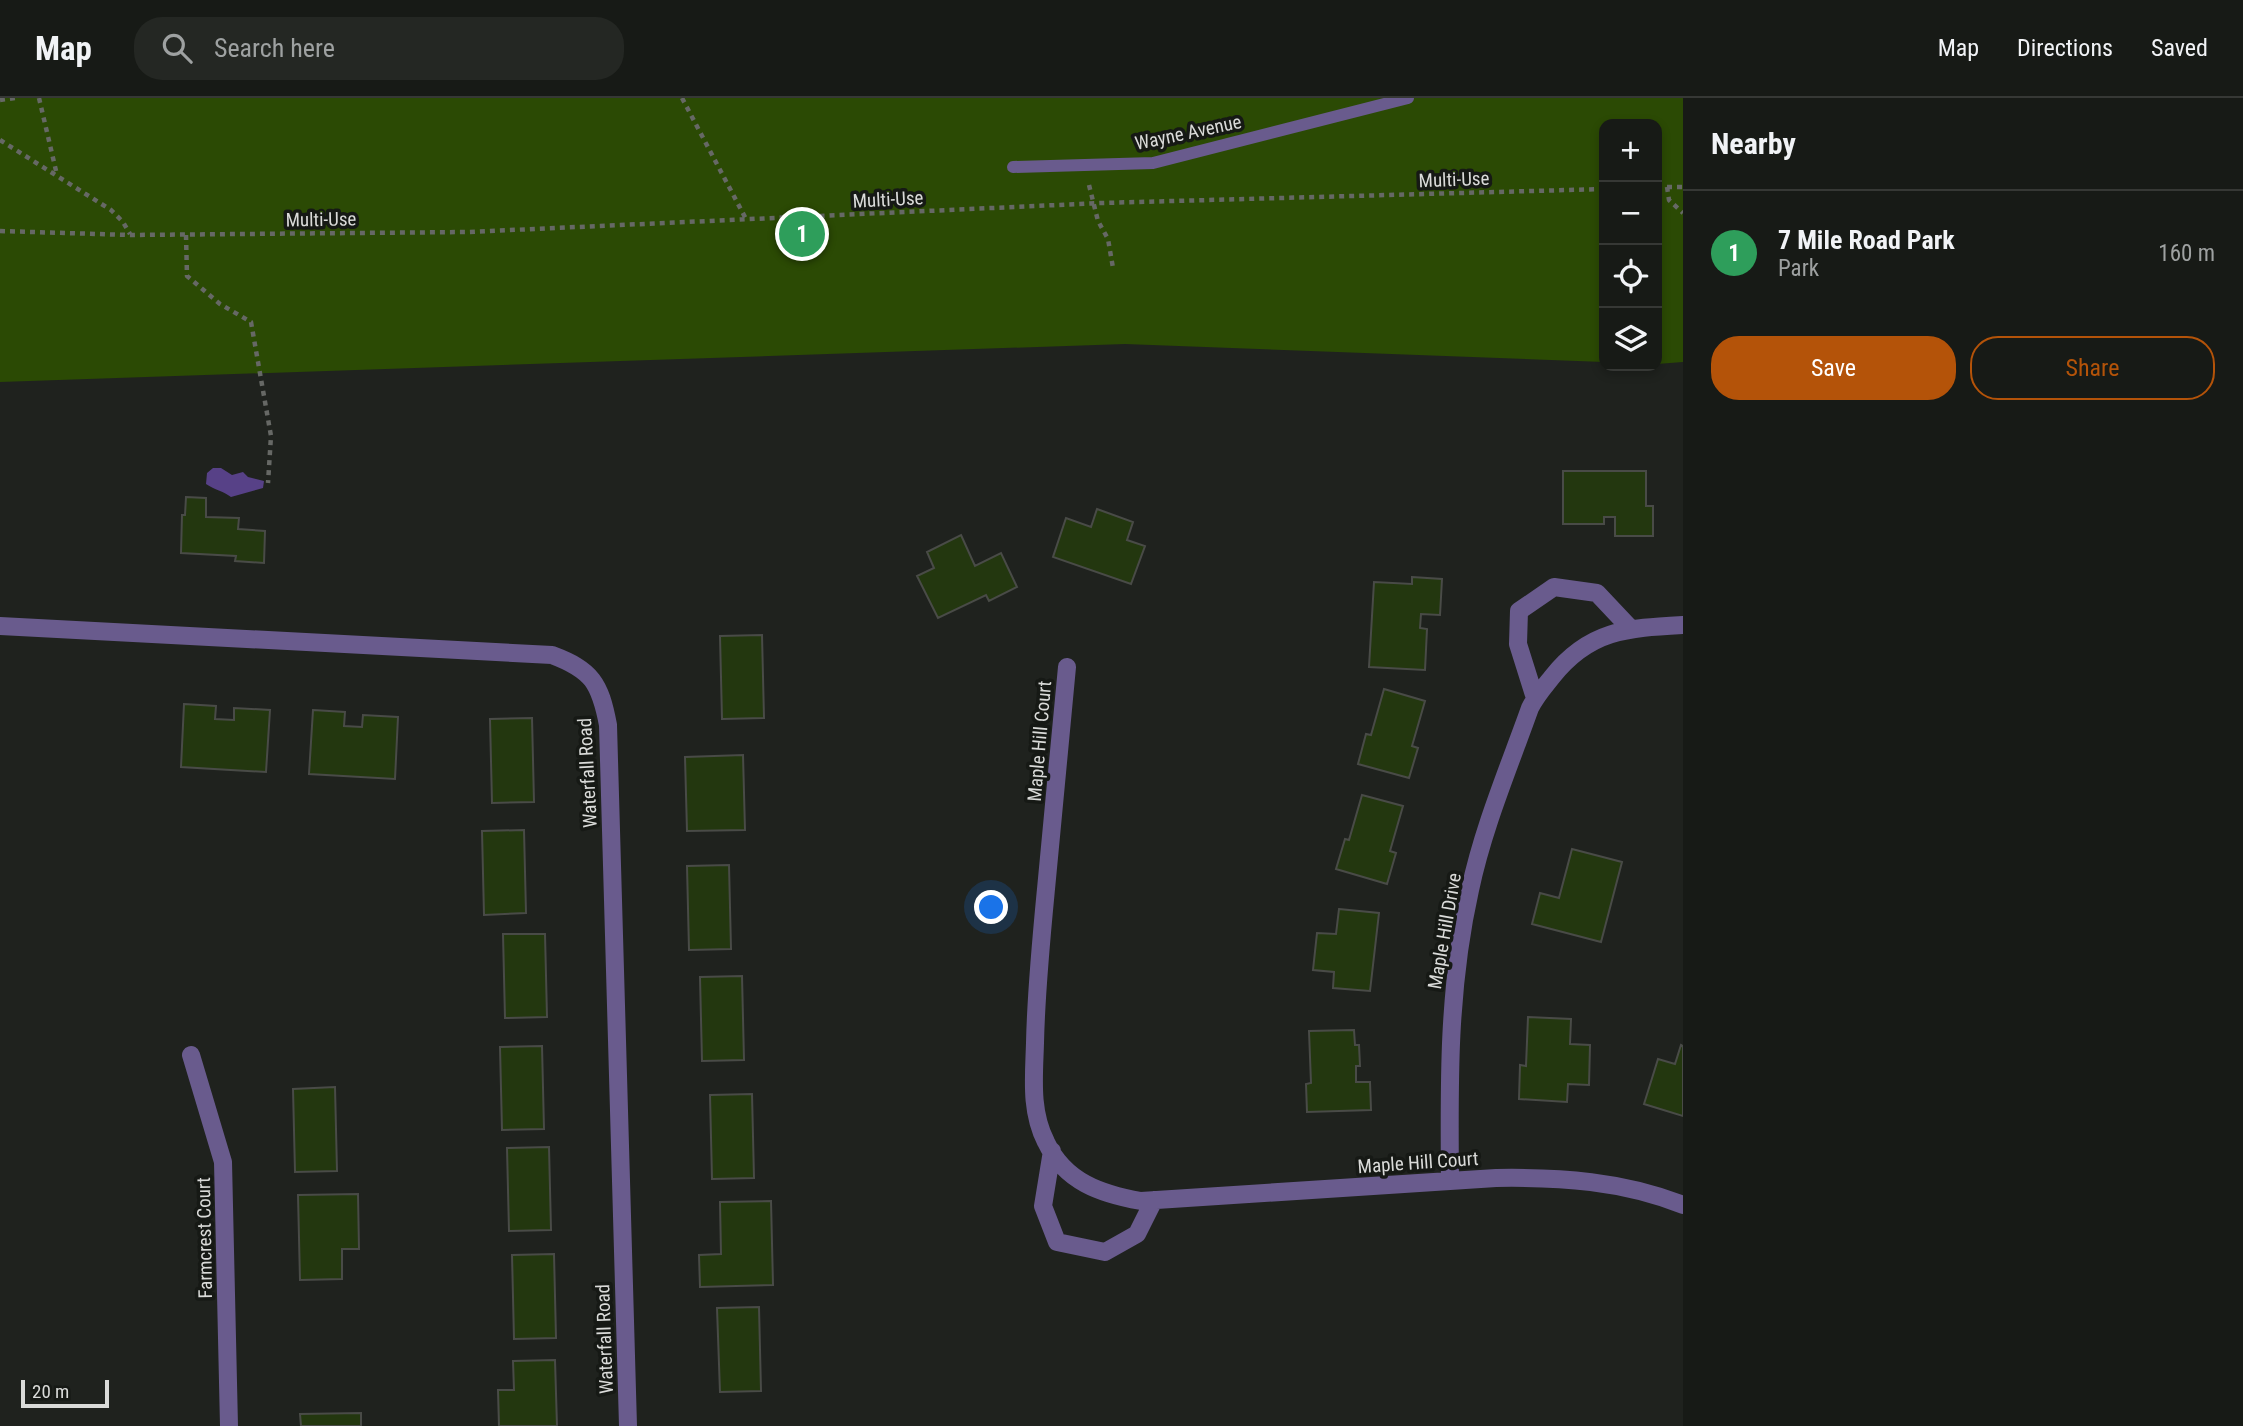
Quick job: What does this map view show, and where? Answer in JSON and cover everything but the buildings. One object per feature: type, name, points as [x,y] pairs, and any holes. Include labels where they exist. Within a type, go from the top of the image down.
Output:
[{"type":"street","points":[[1535,698],[1518,644],[1519,611],[1554,586],[1597,593],[1630,628]]},
{"type":"street","name":"Maple Hill Drive","points":[[1450,1181],[1449,1048],[1460,940],[1470,887],[1494,810],[1535,698],[1570,656],[1586,644],[1630,628],[1683,625]]},
{"type":"street","name":"Waterfall Road","points":[[0,626],[552,655],[573,663],[587,674],[598,688],[603,698],[608,724],[628,1426]]},
{"type":"street","name":"Maple Hill Court","points":[[1067,667],[1036,985],[1033,1101],[1038,1122],[1052,1151],[1072,1175],[1110,1196],[1141,1201],[1552,1177],[1640,1191],[1683,1205]]},
{"type":"street","name":"Farmcrest Court","points":[[191,1055],[223,1162],[229,1426]]},
{"type":"street","points":[[1052,1151],[1043,1206],[1057,1242],[1105,1252],[1137,1234],[1154,1200]]},
{"type":"lane","name":"Wayne Avenue","points":[[1013,167],[1153,163],[1408,98]]},
{"type":"path","points":[[0,100],[15,98]]},
{"type":"path","points":[[39,98],[57,175]]},
{"type":"path","points":[[682,98],[746,219]]},
{"type":"path","points":[[0,140],[111,210],[123,222],[130,235]]},
{"type":"path","points":[[1662,187],[1683,187]]},
{"type":"path","points":[[1667,187],[1668,200],[1683,213]]},
{"type":"path","name":"Multi-Use","points":[[0,231],[130,235],[468,232],[1093,204],[1599,189]]},
{"type":"path","points":[[1093,204],[1108,239],[1113,268]]},
{"type":"path","points":[[186,235],[187,276],[220,304],[251,322],[271,436],[268,482]]},
{"type":"green space","points":[[0,98],[1683,98],[1683,362],[1662,364],[1662,119],[1599,119],[1599,362],[1125,344],[0,382]]},
{"type":"shaded area","points":[[213,468],[221,468],[232,475],[243,472],[248,477],[264,481],[263,488],[231,497],[206,484],[207,473]]},
{"type":"place","name":"7 Mile Road Park","points":[[802,234]]}]
